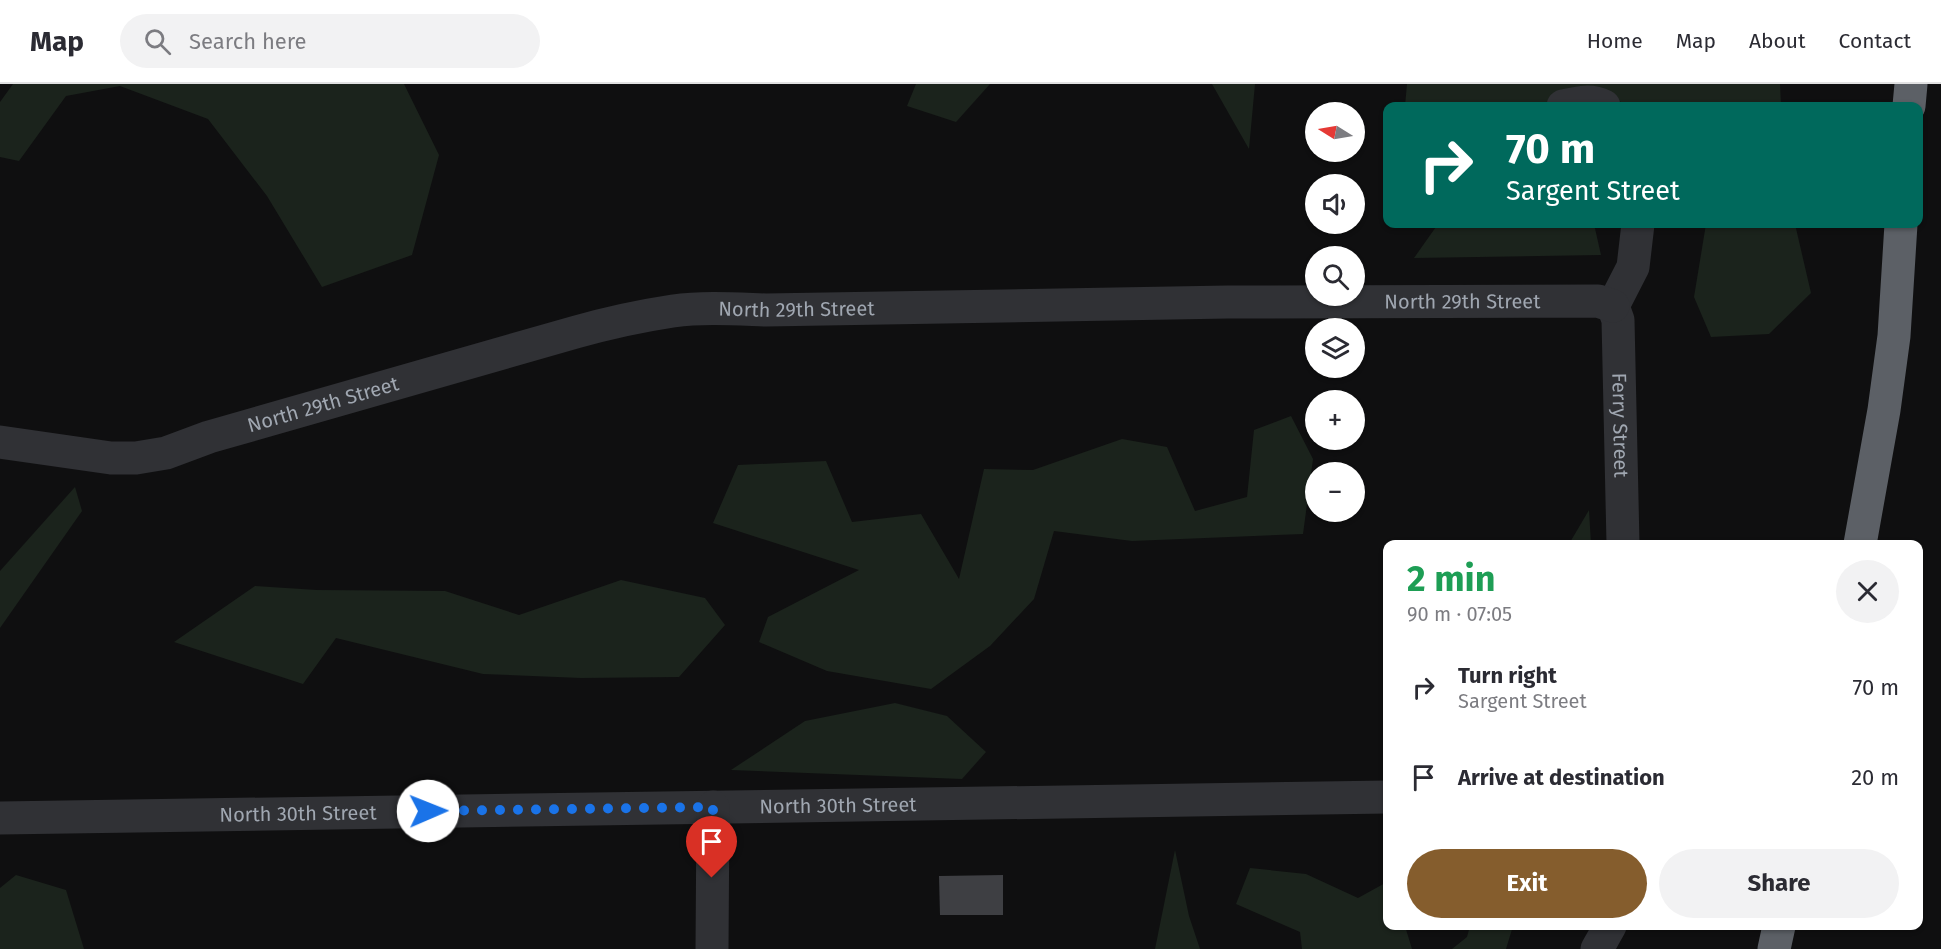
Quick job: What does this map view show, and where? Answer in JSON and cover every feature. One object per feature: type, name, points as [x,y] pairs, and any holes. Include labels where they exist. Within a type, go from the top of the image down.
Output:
[{"type":"highway","points":[[1909,102],[1911,84]]},
{"type":"highway","points":[[1861,540],[1893,346],[1901,228]]},
{"type":"highway","points":[[1774,949],[1778,930]]},
{"type":"street","points":[[1613,306],[1633,267],[1638,228]]},
{"type":"street","name":"North 29th Street","points":[[0,442],[111,458],[136,458],[166,453],[208,437],[576,332],[673,311],[719,308],[766,310],[1228,302],[1598,301],[1613,306]]},
{"type":"street","name":"Ferry Street","points":[[1613,306],[1618,320],[1623,540]]},
{"type":"street","name":"North 30th Street","points":[[0,818],[1383,796]]},
{"type":"street","points":[[712,949],[713,807]]},
{"type":"street","points":[[1597,949],[1608,930]]},
{"type":"shaded area","points":[[13,84],[404,84],[439,155],[412,255],[322,287],[267,196],[208,119],[120,86],[66,96],[19,161],[0,157],[0,102]]},
{"type":"shaded area","points":[[916,84],[990,84],[956,122],[907,106]]},
{"type":"shaded area","points":[[1212,84],[1255,84],[1249,149]]},
{"type":"shaded area","points":[[1407,84],[1780,84],[1781,102],[1621,102],[1617,100],[1615,102],[1405,102]]},
{"type":"shaded area","points":[[1435,228],[1595,228],[1601,255],[1414,258]]},
{"type":"shaded area","points":[[1705,228],[1796,228],[1811,293],[1769,334],[1711,337],[1694,297]]},
{"type":"shaded area","points":[[1291,416],[1305,443],[1305,450],[1308,450],[1313,459],[1313,462],[1305,462],[1303,534],[1132,541],[1054,531],[1034,599],[990,646],[931,689],[827,671],[759,642],[768,617],[859,570],[713,523],[738,465],[826,461],[852,522],[921,514],[959,579],[984,469],[1033,470],[1122,439],[1167,447],[1195,511],[1247,497],[1254,430]]},
{"type":"shaded area","points":[[75,487],[82,511],[0,628],[0,571]]},
{"type":"shaded area","points":[[1589,510],[1591,540],[1571,540]]},
{"type":"shaded area","points":[[621,580],[705,598],[725,625],[679,677],[581,678],[483,674],[336,638],[303,684],[174,642],[255,586],[317,590],[445,591],[519,615]]},
{"type":"shaded area","points":[[895,703],[947,716],[986,752],[962,779],[731,770],[805,721]]},
{"type":"shaded area","points":[[1175,850],[1189,916],[1200,949],[1155,949]]},
{"type":"shaded area","points":[[1250,868],[1306,874],[1358,898],[1383,884],[1383,930],[1406,930],[1412,949],[1302,949],[1300,932],[1236,904]]},
{"type":"shaded area","points":[[16,875],[66,890],[84,949],[0,949],[0,888]]},
{"type":"shaded area","points":[[1469,930],[1512,930],[1506,949],[1452,949],[1467,937]]},
{"type":"building","points":[[1003,875],[1003,915],[940,915],[939,876]]},
{"type":"route","points":[[428,811],[713,807],[712,878]]}]
